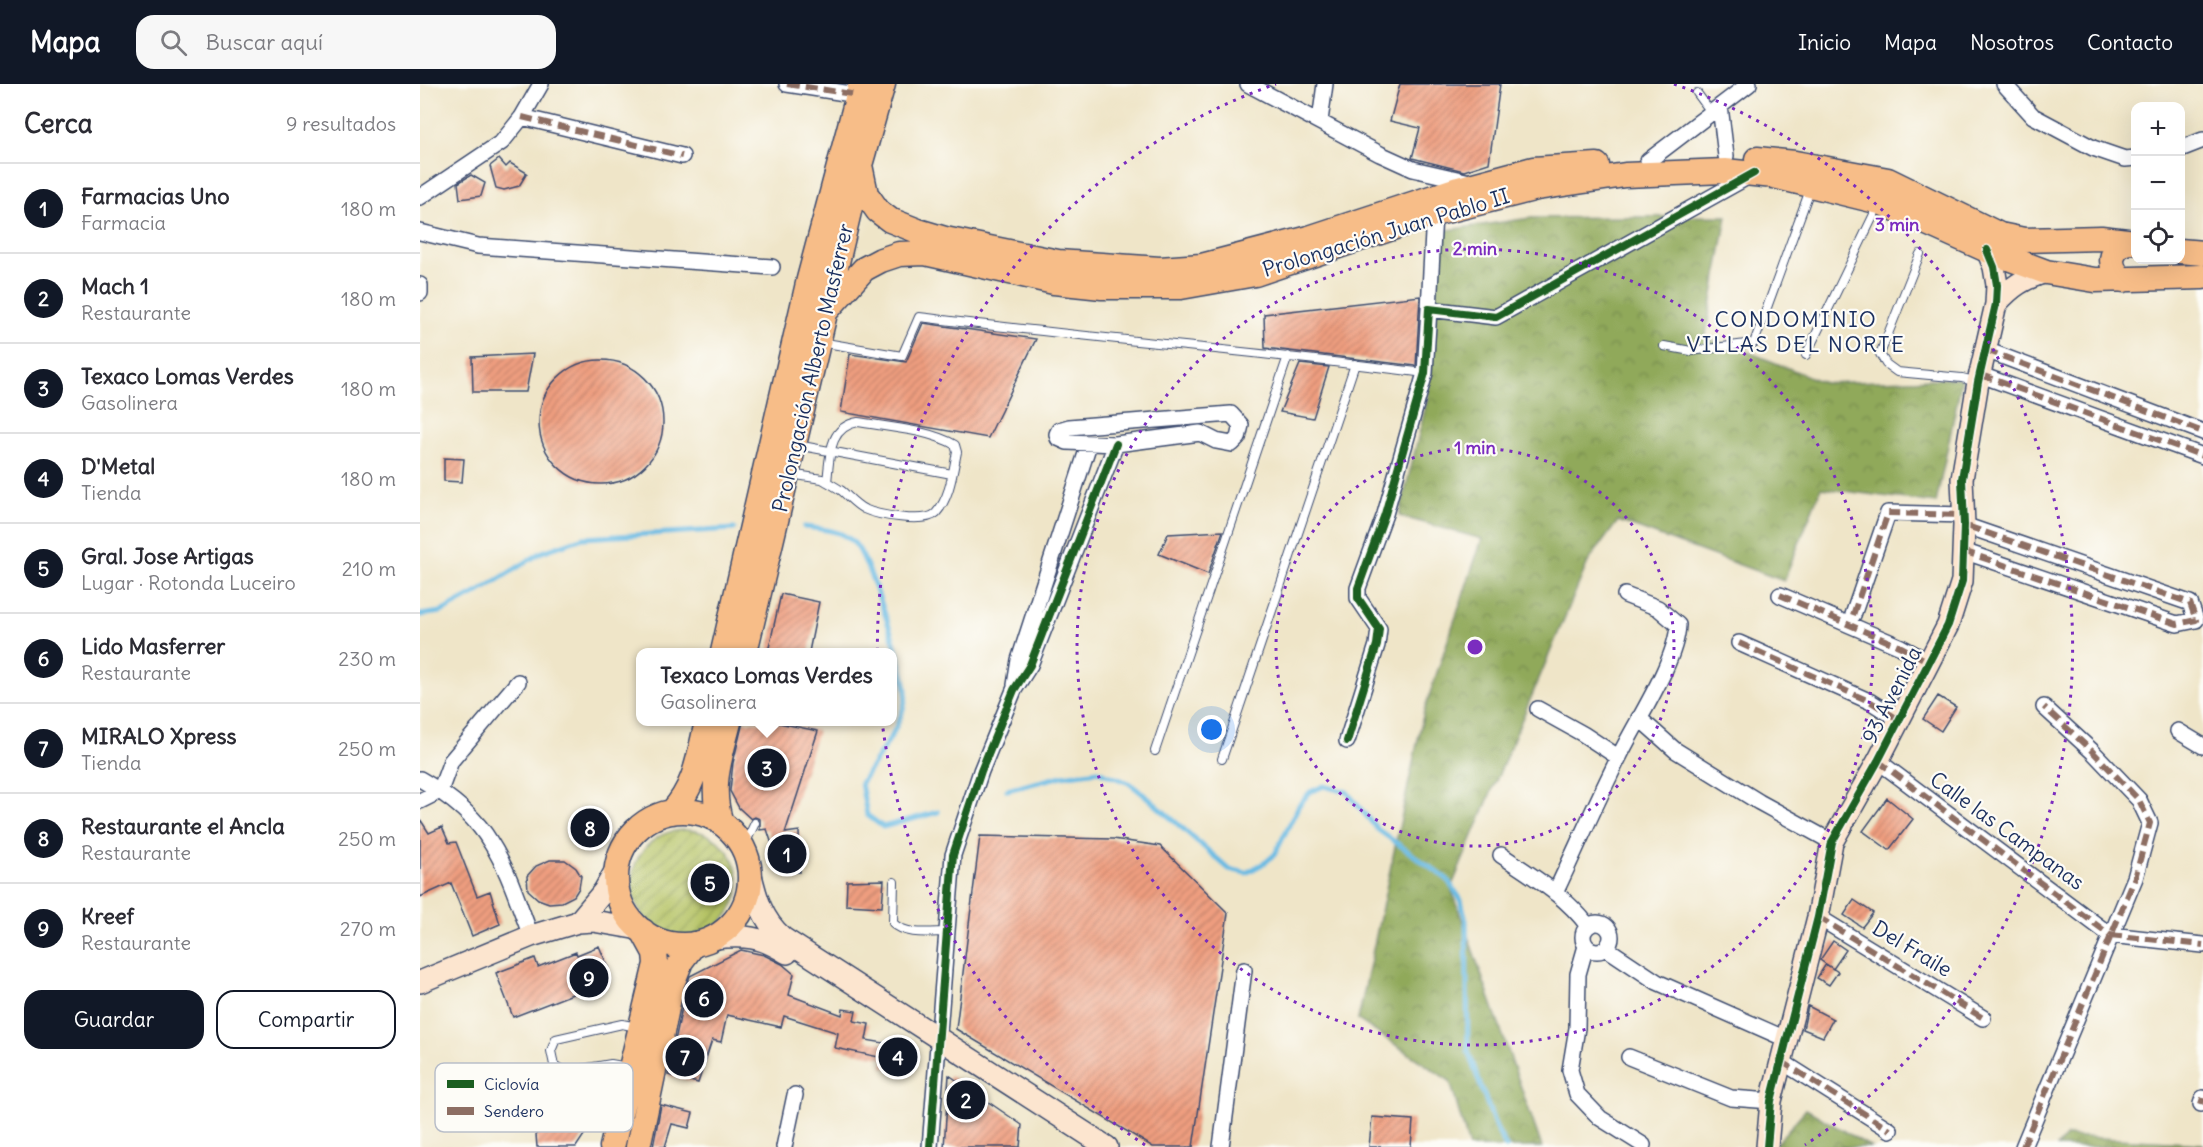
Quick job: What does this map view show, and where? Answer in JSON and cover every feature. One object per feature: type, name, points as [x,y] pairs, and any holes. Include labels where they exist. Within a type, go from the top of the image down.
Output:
[{"type":"main road","name":"Prolongación Alberto Masferrer","points":[[746,648],[860,165],[883,84]]},
{"type":"main road","name":"Prolongación Alberto Masferrer","points":[[724,648],[809,279],[859,89]]},
{"type":"main road","points":[[860,165],[866,194],[878,211],[890,220],[918,231],[945,239],[1058,262],[1160,269],[1201,266],[1309,238],[1476,184],[1533,169],[1726,156],[1796,163],[1888,180],[2000,235],[2024,240],[2101,238],[2131,241]]},
{"type":"main road","name":"Prolongación Juan Pablo II","points":[[827,310],[864,269],[880,260],[899,254],[925,253],[1054,282],[1102,287],[1181,286],[1255,274],[1434,214],[1537,188],[1625,175],[1725,171],[1754,173],[1880,202],[1987,250],[2046,273],[2095,280],[2203,277]]},
{"type":"main road","points":[[2124,280],[2113,268],[2112,259],[2121,244],[2131,243]]},
{"type":"main road","points":[[2185,251],[2203,253]]},
{"type":"main road","points":[[672,812],[681,802],[724,726]]},
{"type":"main road","points":[[722,823],[716,806],[715,783],[725,726]]},
{"type":"main road","points":[[632,1063],[656,964],[655,953],[641,930],[624,910],[619,897],[617,868],[625,845],[634,832],[650,820],[672,812],[689,812],[706,816],[722,823],[743,848],[750,871],[749,889],[740,914],[728,927],[704,941],[681,961],[672,984],[638,1147]]},
{"type":"main road","points":[[641,930],[666,943],[704,941]]},
{"type":"main road","points":[[612,1147],[616,1132]]},
{"type":"street","points":[[420,197],[502,142],[522,117],[541,84]]},
{"type":"street","points":[[787,84],[859,89]]},
{"type":"street","points":[[1248,84],[1413,169],[1476,184]]},
{"type":"street","points":[[1320,121],[1325,84]]},
{"type":"street","points":[[1648,161],[1749,84]]},
{"type":"street","points":[[2004,84],[2033,116],[2093,148],[2126,159],[2131,158]]},
{"type":"street","points":[[1716,109],[1726,156]]},
{"type":"street","points":[[522,117],[682,156]]},
{"type":"street","points":[[2185,148],[2201,146]]},
{"type":"street","points":[[1429,309],[1496,317],[1754,173]]},
{"type":"street","points":[[1347,741],[1377,645],[1378,629],[1358,598],[1358,588],[1385,514],[1425,373],[1434,214]]},
{"type":"street","points":[[420,232],[478,246],[772,267]]},
{"type":"street","name":"93 Avenida","points":[[1767,1147],[1772,1101],[1818,917],[1832,842],[1878,761],[1948,625],[1962,581],[1964,520],[1962,479],[1996,304],[1994,267],[1987,250]]},
{"type":"street","points":[[1996,304],[2009,289],[2027,278],[2046,273]]},
{"type":"street","points":[[420,285],[420,293]]},
{"type":"street","points":[[1986,350],[2203,432]]},
{"type":"street","points":[[1980,379],[2203,456]]},
{"type":"street","points":[[1231,414],[1241,425],[1238,438],[1232,444],[1216,441],[1200,433],[1116,444],[1066,442],[1058,438],[1057,434],[1059,430],[1070,427],[1231,414]]},
{"type":"street","points":[[1014,690],[1019,660],[1089,444]]},
{"type":"street","points":[[930,1147],[953,855],[981,771],[1014,690],[1030,665],[1116,444]]},
{"type":"street","points":[[1853,615],[1888,513],[1964,520],[2190,603],[2196,620],[2177,624],[1963,551]]},
{"type":"street","points":[[1555,892],[1618,757],[1668,663],[1677,639],[1678,626],[1658,608],[1625,595]]},
{"type":"street","points":[[1780,596],[1901,647],[1929,662]]},
{"type":"street","points":[[1739,643],[1870,702],[1898,719]]},
{"type":"street","points":[[420,801],[440,791],[451,761],[518,682]]},
{"type":"street","points":[[2023,1147],[2135,878],[2151,823],[2139,800],[2093,752],[2044,707]]},
{"type":"street","points":[[1538,709],[1618,757]]},
{"type":"street","points":[[1638,718],[1675,750],[1759,802],[1832,842]]},
{"type":"street","points":[[2178,731],[2203,746]]},
{"type":"street","name":"Calle las Campanas","points":[[1878,761],[2110,935]]},
{"type":"street","points":[[420,779],[440,791],[471,816],[492,843],[531,936]]},
{"type":"street","points":[[1501,855],[1555,892],[1579,914],[1588,926]]},
{"type":"street","points":[[578,922],[600,898],[617,868]]},
{"type":"street","points":[[750,871],[762,913],[774,931],[1086,1147]]},
{"type":"street","name":"Del Fraile","points":[[1818,917],[1983,1018]]},
{"type":"street","points":[[420,982],[531,936],[578,922],[593,921],[641,930]]},
{"type":"street","points":[[1586,946],[1596,951],[1606,948],[1611,938],[1608,927],[1598,922],[1588,926],[1582,935],[1586,946],[1578,974],[1577,1028],[1570,1070],[1577,1094],[1600,1118],[1642,1145]]},
{"type":"street","points":[[704,941],[737,935],[768,942],[1107,1147]]},
{"type":"street","points":[[2110,935],[2203,945]]},
{"type":"street","points":[[1606,948],[1657,982],[1788,1040]]},
{"type":"street","points":[[1221,1147],[1244,970]]},
{"type":"street","points":[[1629,1057],[1731,1098],[1772,1101]]},
{"type":"street","points":[[1781,1061],[1890,1130]]},
{"type":"street","points":[[784,1147],[795,1095]]},
{"type":"lane","points":[[1697,93],[1716,109]]},
{"type":"lane","points":[[1664,346],[1691,351],[1754,343],[1812,185]]},
{"type":"lane","points":[[1806,355],[1880,202]]},
{"type":"lane","points":[[1920,254],[1880,354],[1886,364],[1897,372],[1980,379]]},
{"type":"lane","points":[[820,342],[902,356],[919,317],[1425,373]]},
{"type":"lane","points":[[1155,751],[1287,356]]},
{"type":"lane","points":[[1222,759],[1355,364]]},
{"type":"lane","points":[[788,474],[822,479],[827,482],[841,490],[863,508],[899,517],[919,519],[935,514],[945,498],[957,452],[955,445],[932,435],[858,422],[842,427],[830,450],[827,482]]},
{"type":"lane","points":[[795,444],[952,474]]},
{"type":"lane","points":[[743,848],[755,823]]},
{"type":"lane","points":[[894,882],[893,923],[899,929],[947,932]]},
{"type":"lane","points":[[554,1063],[551,1047],[556,1039],[622,1024],[641,1028]]},
{"type":"green space","points":[[1727,216],[1705,339],[1731,345],[1825,383],[1962,378],[1936,503],[1821,488],[1784,581],[1618,521],[1588,562],[1451,888],[1542,1147],[1469,1147],[1450,1081],[1358,1020],[1424,711],[1482,539],[1399,516],[1428,397],[1441,231],[1531,218]]},
{"type":"green space","points":[[685,830],[705,834],[722,846],[734,863],[738,883],[734,903],[722,920],[705,932],[685,936],[665,932],[648,920],[636,903],[632,883],[636,863],[648,846],[665,834]]},
{"type":"green space","points":[[1806,1109],[1871,1147],[1773,1147]]},
{"type":"green space","points":[[2066,1136],[2203,1144],[2203,1147],[2057,1147]]},
{"type":"building","points":[[1400,84],[1500,84],[1489,163],[1464,171],[1412,158],[1420,128],[1390,121]]},
{"type":"building","points":[[499,159],[506,167],[510,163],[527,173],[519,186],[504,190],[496,188],[490,166]]},
{"type":"building","points":[[471,175],[485,183],[481,196],[460,199],[458,183]]},
{"type":"building","points":[[1420,296],[1416,366],[1265,348],[1264,314]]},
{"type":"building","points":[[923,323],[1036,339],[988,438],[841,412],[850,354],[906,362]]},
{"type":"building","points":[[533,354],[526,392],[473,392],[472,357]]},
{"type":"building","points":[[601,360],[625,365],[645,378],[658,398],[663,422],[658,446],[645,466],[625,479],[601,484],[577,479],[557,466],[544,446],[539,422],[544,398],[557,378],[577,365]]},
{"type":"building","points":[[1300,364],[1329,367],[1313,418],[1280,412]]},
{"type":"building","points":[[444,458],[464,459],[462,482],[444,481]]},
{"type":"building","points":[[1223,531],[1208,574],[1159,554],[1168,534]]},
{"type":"building","points":[[781,594],[819,602],[810,648],[769,648]]},
{"type":"building","points":[[1938,696],[1956,707],[1941,731],[1923,719]]},
{"type":"building","points":[[742,726],[794,726],[818,731],[785,833],[799,831],[800,872],[781,872],[767,829],[760,830],[760,819],[755,817],[751,819],[739,808],[730,791],[733,763]]},
{"type":"building","points":[[1887,798],[1913,819],[1889,850],[1863,831]]},
{"type":"building","points":[[420,819],[429,833],[442,827],[449,843],[456,842],[477,896],[490,891],[500,924],[472,936],[451,883],[420,897]]},
{"type":"building","points":[[980,836],[1113,839],[1160,846],[1228,913],[1193,1147],[1153,1147],[956,1029]]},
{"type":"building","points":[[550,860],[565,860],[576,868],[581,876],[579,888],[574,896],[562,902],[549,903],[538,899],[528,890],[527,876],[536,866]]},
{"type":"building","points":[[884,880],[882,907],[846,905],[847,881]]},
{"type":"building","points":[[1854,900],[1873,913],[1862,927],[1844,915]]},
{"type":"building","points":[[1833,941],[1846,950],[1833,969],[1820,960]]},
{"type":"building","points":[[599,946],[608,967],[604,982],[513,1017],[496,973],[535,958],[538,967],[576,952],[577,955]]},
{"type":"building","points":[[741,950],[764,955],[782,964],[794,974],[789,995],[842,1015],[843,1009],[856,1011],[854,1021],[869,1024],[866,1040],[913,1048],[909,1071],[883,1067],[884,1058],[835,1048],[838,1033],[784,1016],[781,1027],[727,1015],[721,1042],[712,1040],[698,1083],[668,1075],[690,976]]},
{"type":"building","points":[[1826,964],[1838,972],[1829,985],[1817,978]]},
{"type":"building","points":[[1808,1006],[1833,1019],[1823,1037],[1803,1029]]},
{"type":"building","points":[[949,1075],[1022,1125],[1020,1147],[944,1147]]},
{"type":"building","points":[[661,1105],[693,1113],[689,1128],[672,1124],[665,1147],[653,1147]]},
{"type":"building","points":[[1372,1117],[1413,1120],[1411,1147],[1369,1147]]},
{"type":"building","points":[[536,1132],[586,1132],[576,1147],[537,1147]]},
{"type":"waterway","points":[[804,527],[838,533],[855,544],[869,571],[896,648]]},
{"type":"waterway","points":[[420,615],[441,612],[480,591],[542,552],[583,538],[734,529]]},
{"type":"waterway","points":[[897,653],[906,695],[897,724]]},
{"type":"waterway","points":[[896,726],[861,783],[867,815],[883,827],[938,812]]},
{"type":"waterway","points":[[1007,790],[1062,776],[1098,771],[1129,783],[1229,869],[1246,873],[1275,854],[1299,805],[1310,792],[1324,786],[1347,792],[1377,829],[1447,879],[1461,900],[1466,921],[1468,1051],[1496,1128],[1506,1147]]},
{"type":"marked path","points":[[787,84],[858,95]]},
{"type":"marked path","points":[[522,117],[682,156]]},
{"type":"marked path","points":[[1986,350],[2203,432]]},
{"type":"marked path","points":[[1981,375],[2203,456]]},
{"type":"marked path","points":[[1853,615],[1888,513],[1964,515]]},
{"type":"marked path","points":[[1963,551],[2177,624],[2196,620],[2190,603],[1964,525]]},
{"type":"marked path","points":[[1780,595],[1901,647],[1929,662]]},
{"type":"marked path","points":[[1739,643],[1871,702],[1898,719]]},
{"type":"marked path","points":[[2023,1147],[2135,878],[2150,823],[2139,800],[2093,752],[2044,707]]},
{"type":"marked path","points":[[1878,761],[2110,935]]},
{"type":"marked path","points":[[1818,917],[1983,1018]]},
{"type":"marked path","points":[[2110,935],[2203,945]]},
{"type":"marked path","points":[[1781,1061],[1890,1130]]},
{"type":"marked path","points":[[2201,1104],[2203,1098]]},
{"type":"cycle path","points":[[1347,741],[1377,645],[1379,629],[1358,598],[1358,588],[1385,514],[1425,373],[1429,309],[1496,317],[1754,173]]},
{"type":"cycle path","points":[[1767,1147],[1771,1101],[1818,917],[1832,842],[1878,761],[1948,625],[1962,581],[1964,525],[1962,479],[1978,382],[1996,304],[1997,285],[1994,267],[1987,250]]},
{"type":"cycle path","points":[[930,1147],[953,855],[981,771],[1014,690],[1030,665],[1116,444]]},
{"type":"place","name":"Texaco Lomas Verdes","points":[[767,768]]},
{"type":"place","name":"Restaurante el Ancla","points":[[590,828]]},
{"type":"place","name":"Farmacias Uno","points":[[787,854]]},
{"type":"place","name":"Gral. Jose Artigas","points":[[710,883]]},
{"type":"place","name":"Kreef","points":[[589,978]]},
{"type":"place","name":"Lido Masferrer","points":[[704,998]]},
{"type":"place","name":"MIRALO Xpress","points":[[685,1057]]},
{"type":"place","name":"D'Metal","points":[[898,1057]]},
{"type":"place","name":"Mach 1","points":[[966,1100]]},
{"type":"district","name":"CONDOMINIO VILLAS DEL NORTE","points":[[1796,332]]}]
